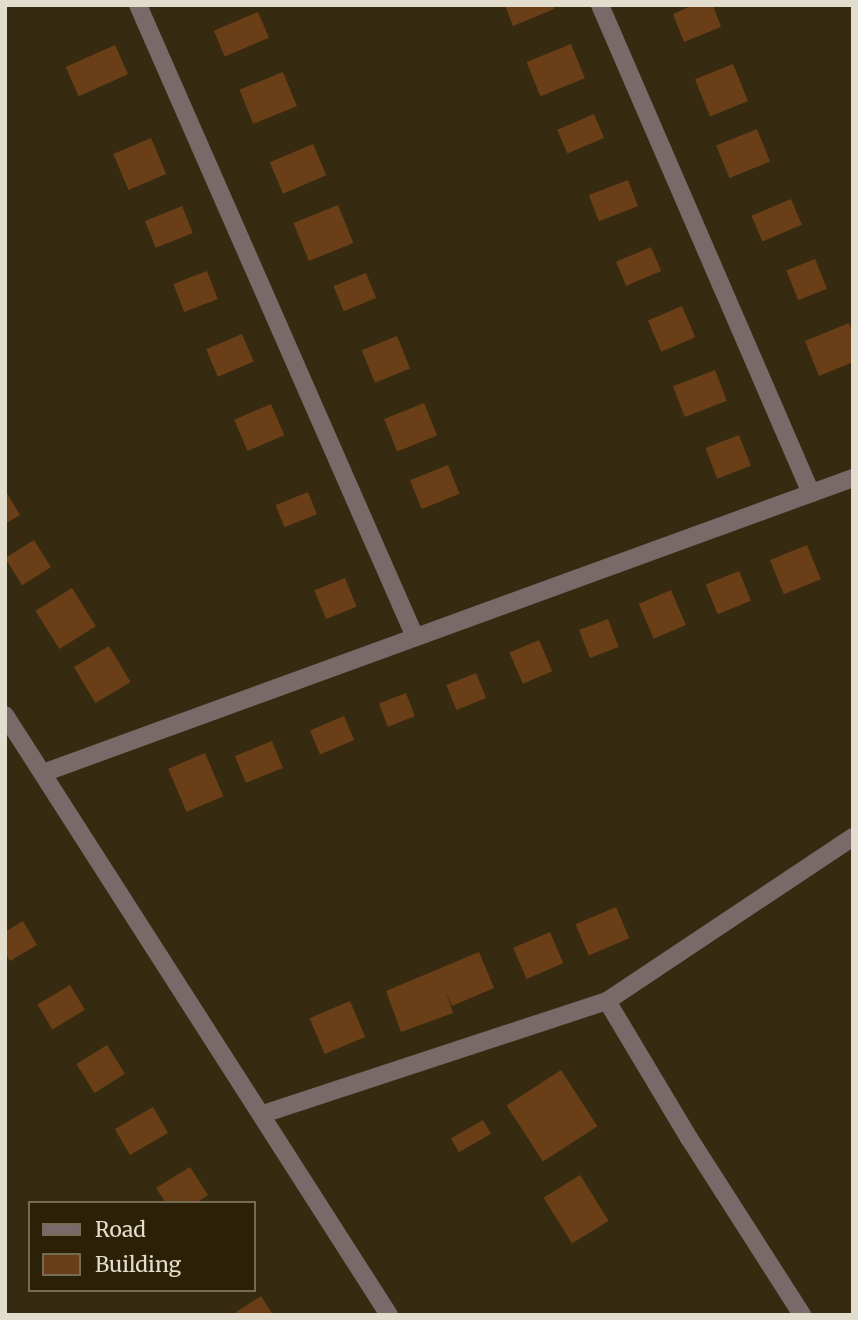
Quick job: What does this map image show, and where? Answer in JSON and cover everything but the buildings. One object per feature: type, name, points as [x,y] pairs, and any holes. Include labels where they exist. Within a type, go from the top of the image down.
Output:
[{"type":"street","points":[[138,5],[415,637]]},
{"type":"street","points":[[600,5],[811,493]]},
{"type":"street","points":[[43,773],[853,478]]},
{"type":"street","points":[[5,715],[263,1114],[389,1315]]},
{"type":"street","points":[[263,1114],[607,1001],[853,837]]},
{"type":"street","points":[[607,1001],[689,1138],[802,1315]]}]
